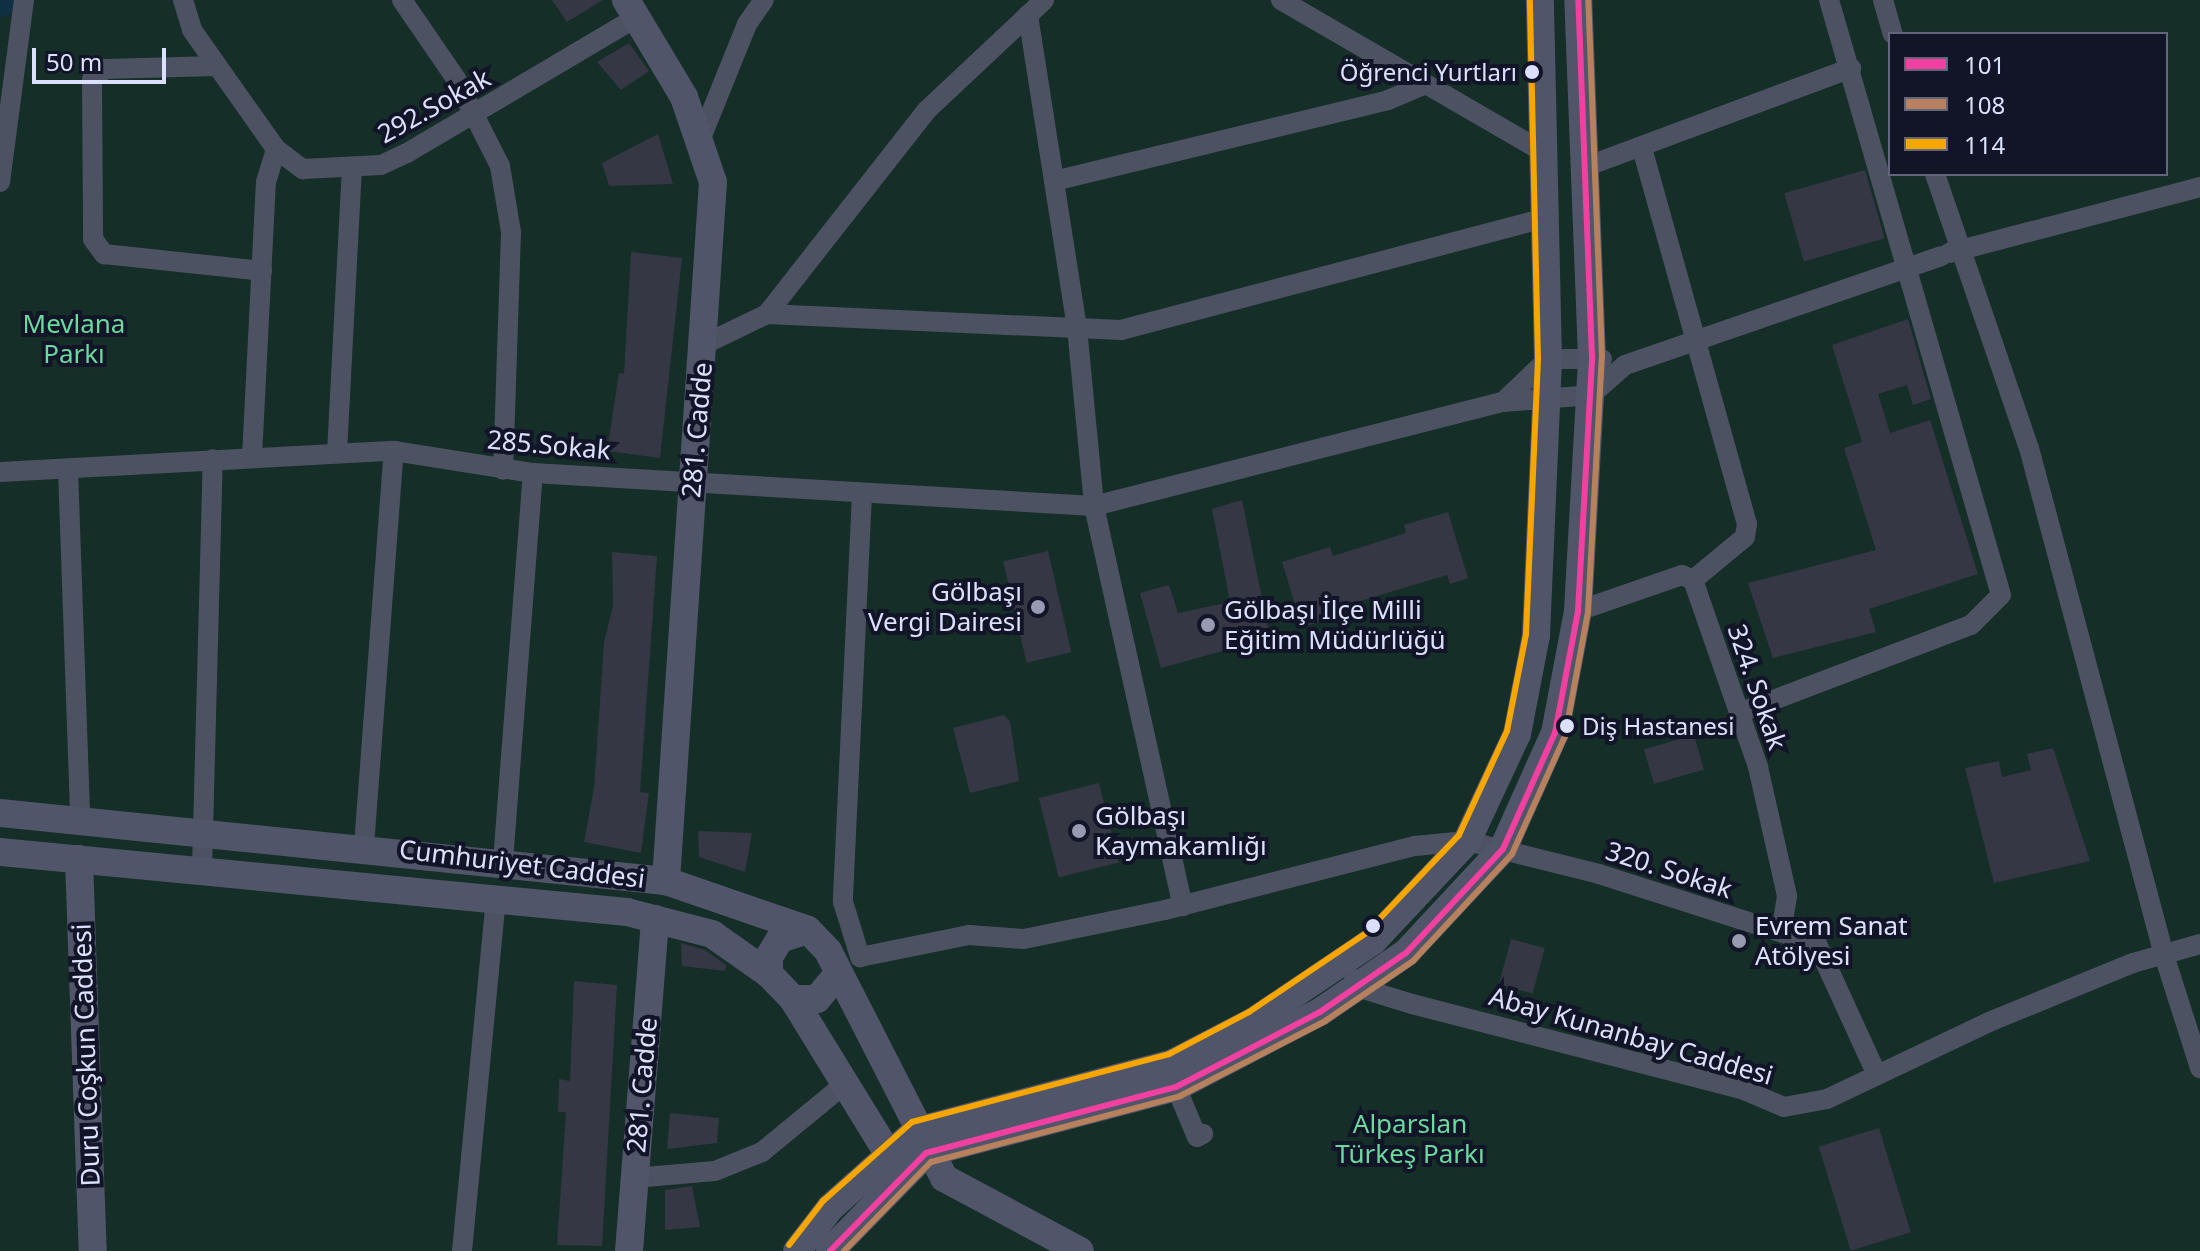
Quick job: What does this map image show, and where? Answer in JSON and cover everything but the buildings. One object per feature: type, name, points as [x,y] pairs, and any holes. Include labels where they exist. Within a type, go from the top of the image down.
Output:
[{"type":"street","points":[[0,182],[24,0]]},
{"type":"street","name":"292.Sokak","points":[[183,0],[192,30],[217,66],[276,149],[303,169],[381,165],[475,116],[631,8]]},
{"type":"street","points":[[402,0],[475,116],[500,166],[511,232],[503,470]]},
{"type":"street","points":[[701,138],[747,24],[764,0]]},
{"type":"street","points":[[705,344],[767,314],[926,111],[1044,0]]},
{"type":"street","points":[[1281,0],[1545,153]]},
{"type":"street","points":[[797,1251],[921,1142],[1173,1063],[1254,1021],[1343,962],[1419,899],[1467,841],[1496,790],[1529,686],[1548,359],[1548,217],[1540,0]]},
{"type":"street","points":[[921,1142],[1176,1087],[1360,988],[1445,917],[1503,849],[1555,733],[1578,611],[1592,357],[1578,0]]},
{"type":"street","points":[[1739,713],[1971,625],[2001,595],[1829,0]]},
{"type":"street","points":[[1883,0],[1892,32]]},
{"type":"street","name":"281. Cadde","points":[[631,8],[701,138],[713,182],[705,344],[692,482],[666,881]]},
{"type":"street","points":[[1028,15],[1077,328],[1094,506],[1183,906]]},
{"type":"street","points":[[217,66],[105,69],[92,79],[93,239],[104,254],[262,271]]},
{"type":"street","points":[[1585,167],[1851,68]]},
{"type":"street","points":[[1054,181],[1388,100],[1424,85]]},
{"type":"street","points":[[1578,611],[1682,575],[1693,580],[1745,537],[1747,524],[1642,148]]},
{"type":"street","points":[[252,457],[266,182],[276,149]]},
{"type":"street","points":[[337,453],[352,166]]},
{"type":"street","points":[[1935,176],[1950,253],[2029,448],[2164,955],[2200,1068]]},
{"type":"street","points":[[1591,395],[1625,365],[1698,342],[1905,267],[2200,187]]},
{"type":"street","points":[[767,314],[1121,330],[1548,217]]},
{"type":"street","points":[[1503,402],[1548,359],[1592,357],[1625,365]]},
{"type":"street","name":"285.Sokak","points":[[0,472],[394,451],[533,473],[1094,506],[1503,402],[1547,402],[1591,395]]},
{"type":"street","points":[[364,846],[394,451]]},
{"type":"street","points":[[202,870],[213,459]]},
{"type":"street","points":[[68,469],[80,820]]},
{"type":"street","points":[[503,861],[533,473]]},
{"type":"street","points":[[769,974],[769,957],[780,939],[816,939],[852,930],[843,902],[862,494]]},
{"type":"street","name":"324. Sokak","points":[[1693,580],[1739,713],[1787,896],[1781,932]]},
{"type":"street","name":"Cumhuriyet Caddesi","points":[[0,813],[364,846],[666,881],[816,939]]},
{"type":"street","name":"320. Sokak","points":[[852,930],[860,957],[969,935],[1024,939],[1183,906],[1415,846],[1467,841],[1503,849],[1817,944],[1827,955],[1877,1075]]},
{"type":"street","name":"Cumhuriyet Caddesi","points":[[0,852],[496,899],[655,919],[712,934],[769,974],[793,999],[894,1164]]},
{"type":"street","name":"Duru Coşkun Caddesi","points":[[79,859],[93,1251]]},
{"type":"street","points":[[462,1251],[496,899]]},
{"type":"street","name":"281. Cadde","points":[[629,1251],[655,919]]},
{"type":"street","points":[[816,939],[839,973],[921,1142],[944,1178],[972,1198],[1053,1231],[1080,1251]]},
{"type":"street","name":"Abay Kunanbay Caddesi","points":[[1360,988],[1744,1090],[1784,1107],[1827,1099],[2133,963],[2200,944]]},
{"type":"street","points":[[1343,962],[1360,988]]},
{"type":"street","points":[[793,999],[825,994],[839,973]]},
{"type":"street","points":[[634,1178],[715,1171],[762,1152],[846,1083]]},
{"type":"street","points":[[1176,1087],[1197,1137],[1203,1134]]},
{"type":"street","points":[[830,1251],[894,1164]]},
{"type":"green space","points":[[0,0],[2200,0],[2200,1251],[0,1251]]},
{"type":"transit line","name":"114","points":[[789,1245],[823,1201],[912,1122],[1169,1054],[1249,1012],[1366,933],[1459,835],[1507,731],[1526,634],[1538,359],[1530,0]]},
{"type":"transit line","name":"101","points":[[830,1251],[926,1153],[1176,1087],[1320,1012],[1406,953],[1503,849],[1555,733],[1578,611],[1592,357],[1578,0]]},
{"type":"transit line","name":"108","points":[[844,1251],[931,1162],[1180,1096],[1325,1021],[1413,961],[1512,854],[1565,736],[1588,612],[1602,357],[1588,0]]},
{"type":"place","name":"Öğrenci Yurtları","points":[[1532,72]]},
{"type":"place","name":"Gölbaşı Vergi Dairesi","points":[[1038,607]]},
{"type":"place","name":"Gölbaşı İlçe Milli Eğitim Müdürlüğü","points":[[1208,625]]},
{"type":"place","name":"Diş Hastanesi","points":[[1567,726]]},
{"type":"place","name":"Gölbaşı Kaymakamlığı","points":[[1079,831]]},
{"type":"place","name":"Evrem Sanat Atölyesi","points":[[1739,941]]},
{"type":"park label","name":"Mevlana Parkı","points":[[74,339]]},
{"type":"park label","name":"Alparslan Türkeş Parkı","points":[[1410,1139]]}]
